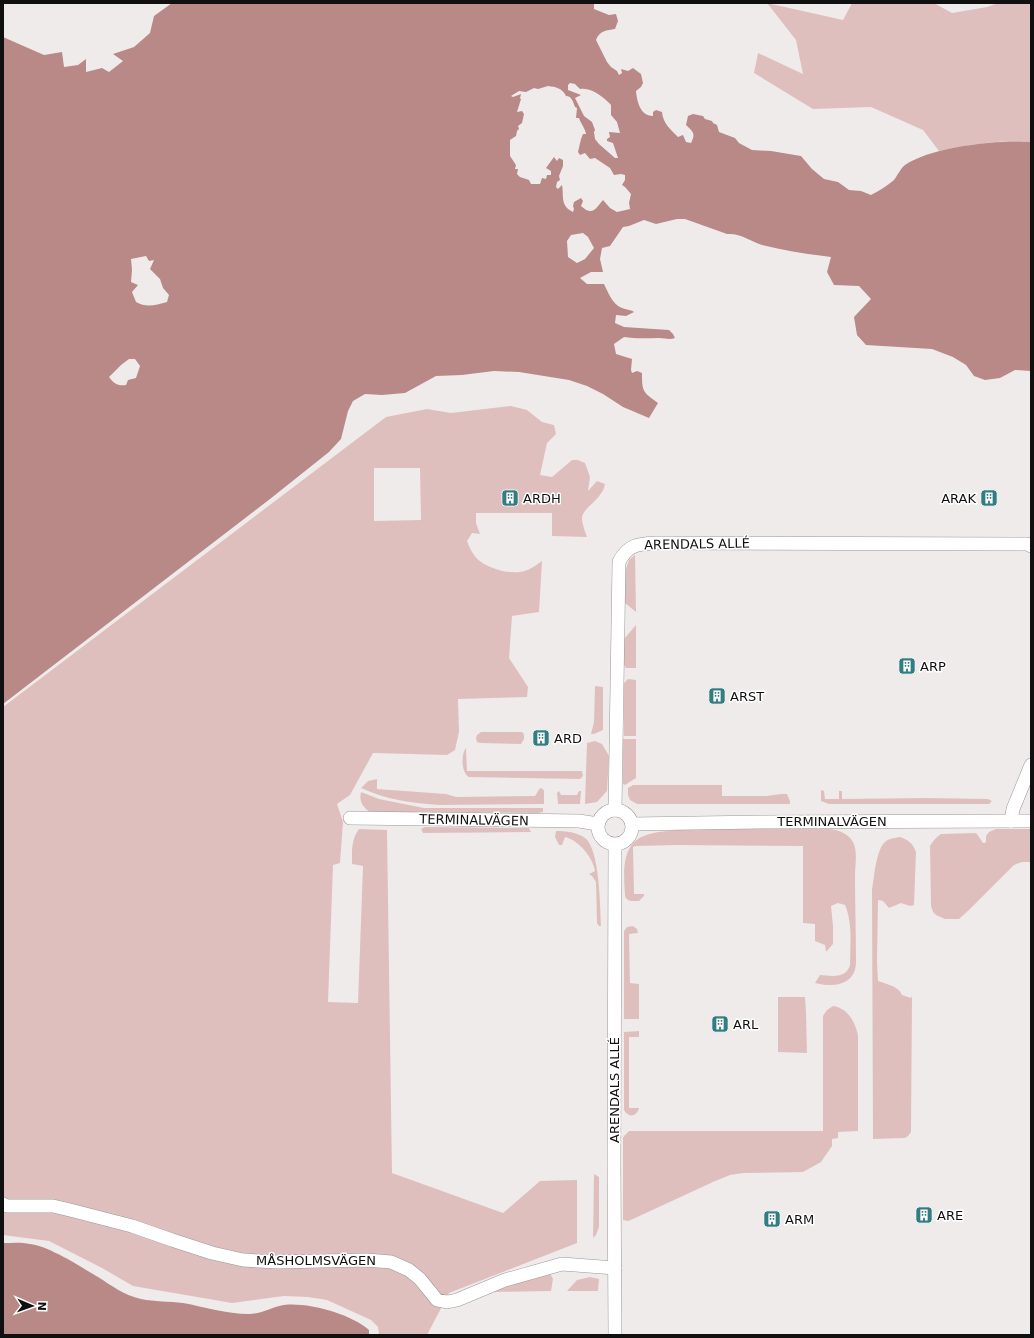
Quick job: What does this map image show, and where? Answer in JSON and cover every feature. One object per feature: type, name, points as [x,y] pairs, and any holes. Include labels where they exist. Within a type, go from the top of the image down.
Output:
[{"type":"street","name":"ARENDALS ALLÉ","points":[[615,810],[619,562],[623,554],[632,547],[641,544],[657,543],[1027,544],[1031,546]]},
{"type":"street","points":[[1011,821],[1013,809],[1031,765]]},
{"type":"street","points":[[615,810],[626,814],[630,819],[632,824],[632,833],[629,839],[622,844],[615,845],[609,844],[602,839],[599,833],[598,824],[603,815],[609,811],[615,810]]},
{"type":"street","name":"TERMINALVÄGEN","points":[[350,818],[579,821],[598,824]]},
{"type":"street","name":"TERMINALVÄGEN","points":[[632,824],[1031,821]]},
{"type":"street","name":"ARENDALS ALLÉ","points":[[615,845],[615,1335]]},
{"type":"street","name":"MÅSHOLMSVÄGEN","points":[[3,1204],[7,1206],[53,1206],[132,1226],[212,1253],[244,1260],[277,1262],[366,1260],[391,1262],[409,1270],[420,1279],[437,1300],[447,1302],[457,1300],[504,1280],[562,1264],[614,1268]]},
{"type":"shaded area","points":[[172,3],[594,3],[594,9],[609,15],[616,14],[618,21],[615,29],[601,33],[596,40],[607,62],[617,71],[619,75],[622,73],[621,69],[628,71],[633,68],[641,74],[643,83],[636,91],[638,103],[642,111],[645,114],[653,116],[653,112],[656,110],[662,112],[667,126],[678,137],[683,135],[686,142],[691,143],[693,137],[692,131],[686,125],[688,116],[693,114],[703,116],[705,119],[712,121],[717,125],[719,132],[735,138],[739,143],[752,150],[771,151],[801,156],[812,169],[824,179],[838,182],[849,190],[861,191],[871,195],[894,180],[905,165],[931,153],[984,143],[1018,141],[1031,142],[1031,371],[1015,370],[1000,378],[985,380],[974,376],[966,365],[953,357],[932,349],[866,345],[857,335],[854,317],[871,299],[859,286],[834,285],[827,272],[831,257],[788,251],[762,245],[741,236],[727,234],[685,219],[677,219],[656,224],[644,220],[623,227],[610,246],[602,248],[600,259],[603,272],[591,272],[580,278],[587,284],[604,284],[611,298],[616,304],[622,308],[634,312],[626,316],[616,315],[615,323],[624,327],[669,330],[675,338],[624,337],[614,344],[616,354],[632,359],[632,373],[637,371],[642,373],[642,384],[644,391],[658,403],[649,418],[623,407],[587,386],[569,380],[519,372],[494,371],[462,375],[436,376],[405,393],[382,395],[365,394],[353,401],[348,411],[341,439],[329,452],[3,704],[3,37],[44,55],[62,52],[64,67],[78,65],[86,59],[86,72],[102,68],[109,72],[123,61],[113,54],[134,47],[150,33],[154,16]],"holes":[[[570,83],[575,84],[580,89],[593,91],[611,105],[611,115],[617,122],[620,133],[609,132],[610,137],[607,141],[613,143],[618,158],[615,158],[595,139],[595,130],[592,122],[584,116],[575,98],[581,95],[568,90],[568,85]],[[548,86],[556,87],[563,91],[566,96],[571,98],[575,107],[577,108],[576,118],[579,118],[586,134],[583,134],[578,152],[580,155],[585,153],[590,159],[595,158],[610,168],[614,175],[625,175],[625,180],[622,185],[631,194],[629,203],[630,209],[617,212],[610,208],[603,200],[594,210],[589,211],[581,206],[583,201],[581,198],[574,202],[573,212],[569,210],[564,204],[562,185],[558,189],[556,187],[557,182],[560,180],[559,176],[563,166],[563,160],[559,158],[557,161],[554,157],[546,168],[551,171],[551,175],[547,175],[546,179],[542,178],[540,184],[531,184],[529,180],[520,177],[517,174],[518,169],[515,169],[516,165],[510,156],[510,140],[516,136],[519,129],[518,126],[522,123],[524,114],[522,111],[517,112],[521,94],[513,97],[511,96],[519,91],[526,92],[534,88],[538,89]],[[583,233],[588,237],[594,248],[585,259],[577,263],[568,257],[567,241],[571,235]],[[146,256],[149,261],[154,260],[150,269],[160,279],[163,288],[169,295],[167,302],[155,305],[144,305],[136,302],[132,292],[138,285],[131,282],[131,259]],[[129,359],[135,359],[140,366],[136,378],[128,380],[126,385],[116,384],[109,377]]]},
{"type":"shaded area","points":[[767,3],[843,20],[852,3],[934,3],[952,13],[987,7],[998,3],[1031,3],[1031,142],[996,142],[939,151],[923,130],[871,107],[813,109],[754,73],[758,53],[803,74],[796,40]]},
{"type":"shaded area","points":[[511,406],[527,410],[542,422],[554,425],[556,434],[547,443],[540,475],[552,477],[572,460],[578,460],[585,463],[590,477],[588,491],[597,481],[605,484],[601,494],[583,514],[582,523],[587,537],[552,536],[552,513],[476,513],[476,523],[480,534],[472,533],[467,541],[474,555],[483,563],[501,571],[520,572],[526,571],[542,561],[539,612],[512,616],[509,658],[528,687],[527,697],[458,699],[459,732],[455,750],[447,755],[373,753],[350,795],[337,804],[343,822],[340,863],[333,865],[328,1002],[358,1003],[363,866],[352,864],[352,846],[356,833],[359,829],[387,830],[392,1173],[503,1213],[540,1181],[577,1180],[577,1243],[449,1293],[427,1335],[379,1335],[378,1327],[371,1320],[327,1300],[308,1297],[284,1296],[232,1303],[133,1286],[102,1268],[49,1241],[3,1235],[3,707],[386,417],[427,409],[451,413]],"holes":[[[374,468],[420,468],[421,520],[374,521]]]},
{"type":"shaded area","points":[[635,555],[636,612],[625,603],[624,597],[624,574],[629,560]]},
{"type":"shaded area","points":[[636,625],[636,668],[626,668],[623,663],[624,639]]},
{"type":"shaded area","points":[[628,679],[636,680],[636,736],[624,736],[624,683]]},
{"type":"shaded area","points":[[595,686],[603,687],[603,730],[591,734],[594,722]]},
{"type":"shaded area","points":[[481,732],[522,732],[524,734],[524,739],[521,744],[480,743],[477,742],[476,738]]},
{"type":"shaded area","points":[[623,739],[636,739],[636,778],[625,785],[623,784]]},
{"type":"shaded area","points":[[595,741],[602,744],[609,756],[607,791],[597,802],[585,804],[587,743]]},
{"type":"shaded area","points":[[466,748],[467,771],[582,771],[583,776],[580,779],[469,777],[464,772],[463,768],[463,754]]},
{"type":"shaded area","points":[[377,779],[377,789],[446,794],[456,797],[535,796],[540,788],[544,791],[544,804],[440,805],[390,798],[361,788],[368,781]]},
{"type":"shaded area","points":[[633,785],[722,785],[722,796],[766,796],[787,794],[790,804],[637,804],[630,800],[628,795],[628,788]]},
{"type":"shaded area","points":[[821,790],[824,791],[825,799],[839,799],[839,791],[842,791],[842,799],[926,798],[988,799],[992,801],[989,804],[829,804],[821,801]]},
{"type":"shaded area","points":[[559,791],[561,795],[577,795],[579,791],[581,791],[580,804],[558,804],[557,793]]},
{"type":"shaded area","points":[[361,792],[379,799],[424,808],[543,808],[543,812],[370,812],[362,803],[360,798]]},
{"type":"shaded area","points":[[425,827],[529,828],[531,832],[423,833],[421,829]]},
{"type":"shaded area","points":[[684,829],[830,829],[840,831],[849,837],[855,846],[856,854],[856,962],[855,970],[852,976],[848,980],[836,985],[815,983],[820,975],[838,976],[845,973],[848,969],[850,965],[850,927],[848,912],[845,905],[838,903],[831,906],[833,944],[826,952],[825,945],[815,941],[815,924],[803,923],[803,846],[636,846],[633,847],[634,894],[644,894],[644,896],[639,901],[630,901],[627,899],[625,896],[624,871],[627,854],[631,846],[636,840],[649,834]]},
{"type":"shaded area","points":[[996,829],[1031,829],[1031,862],[1022,862],[1014,865],[959,919],[945,919],[936,915],[931,906],[930,846],[932,842],[941,834],[975,833],[983,843],[985,843],[986,836],[989,832]]},
{"type":"shaded area","points":[[556,831],[578,834],[585,838],[590,844],[594,854],[598,879],[601,926],[597,923],[596,882],[589,874],[595,871],[594,866],[580,845],[570,839],[565,837],[562,845],[559,845],[555,837]]},
{"type":"shaded area","points":[[900,837],[906,839],[914,847],[916,852],[914,905],[910,906],[901,903],[889,908],[883,901],[878,900],[877,963],[878,981],[895,987],[902,995],[911,998],[912,996],[911,1132],[905,1138],[873,1139],[872,890],[879,851],[888,840]]},
{"type":"shaded area","points":[[633,926],[637,929],[638,933],[629,934],[630,983],[639,984],[639,1019],[624,1019],[624,931],[627,927]]},
{"type":"shaded area","points":[[778,997],[805,997],[807,1053],[778,1052]]},
{"type":"shaded area","points":[[833,1006],[838,1007],[850,1016],[858,1035],[858,1131],[838,1132],[838,1138],[832,1139],[832,1146],[821,1162],[803,1172],[744,1173],[730,1175],[633,1219],[628,1221],[623,1220],[623,1138],[629,1131],[823,1131],[823,1016],[827,1010]]},
{"type":"shaded area","points":[[639,1031],[639,1037],[629,1037],[629,1108],[639,1108],[634,1115],[630,1115],[624,1110],[624,1032]]},
{"type":"shaded area","points":[[594,1174],[599,1177],[599,1227],[593,1238]]},
{"type":"shaded area","points":[[3,1243],[27,1243],[46,1249],[74,1263],[118,1290],[141,1299],[183,1303],[240,1314],[258,1313],[284,1305],[305,1305],[329,1310],[352,1319],[369,1330],[369,1335],[3,1335]]},
{"type":"shaded area","points":[[550,1273],[553,1279],[551,1291],[486,1292]]},
{"type":"shaded area","points":[[590,1277],[599,1279],[598,1291],[567,1291],[577,1280]]},
{"type":"place","name":"ARDH","points":[[510,498]]},
{"type":"place","name":"ARAK","points":[[989,498]]},
{"type":"place","name":"ARP","points":[[907,666]]},
{"type":"place","name":"ARST","points":[[717,696]]},
{"type":"place","name":"ARD","points":[[541,738]]},
{"type":"place","name":"ARL","points":[[720,1024]]},
{"type":"place","name":"ARE","points":[[924,1215]]},
{"type":"place","name":"ARM","points":[[772,1219]]}]
